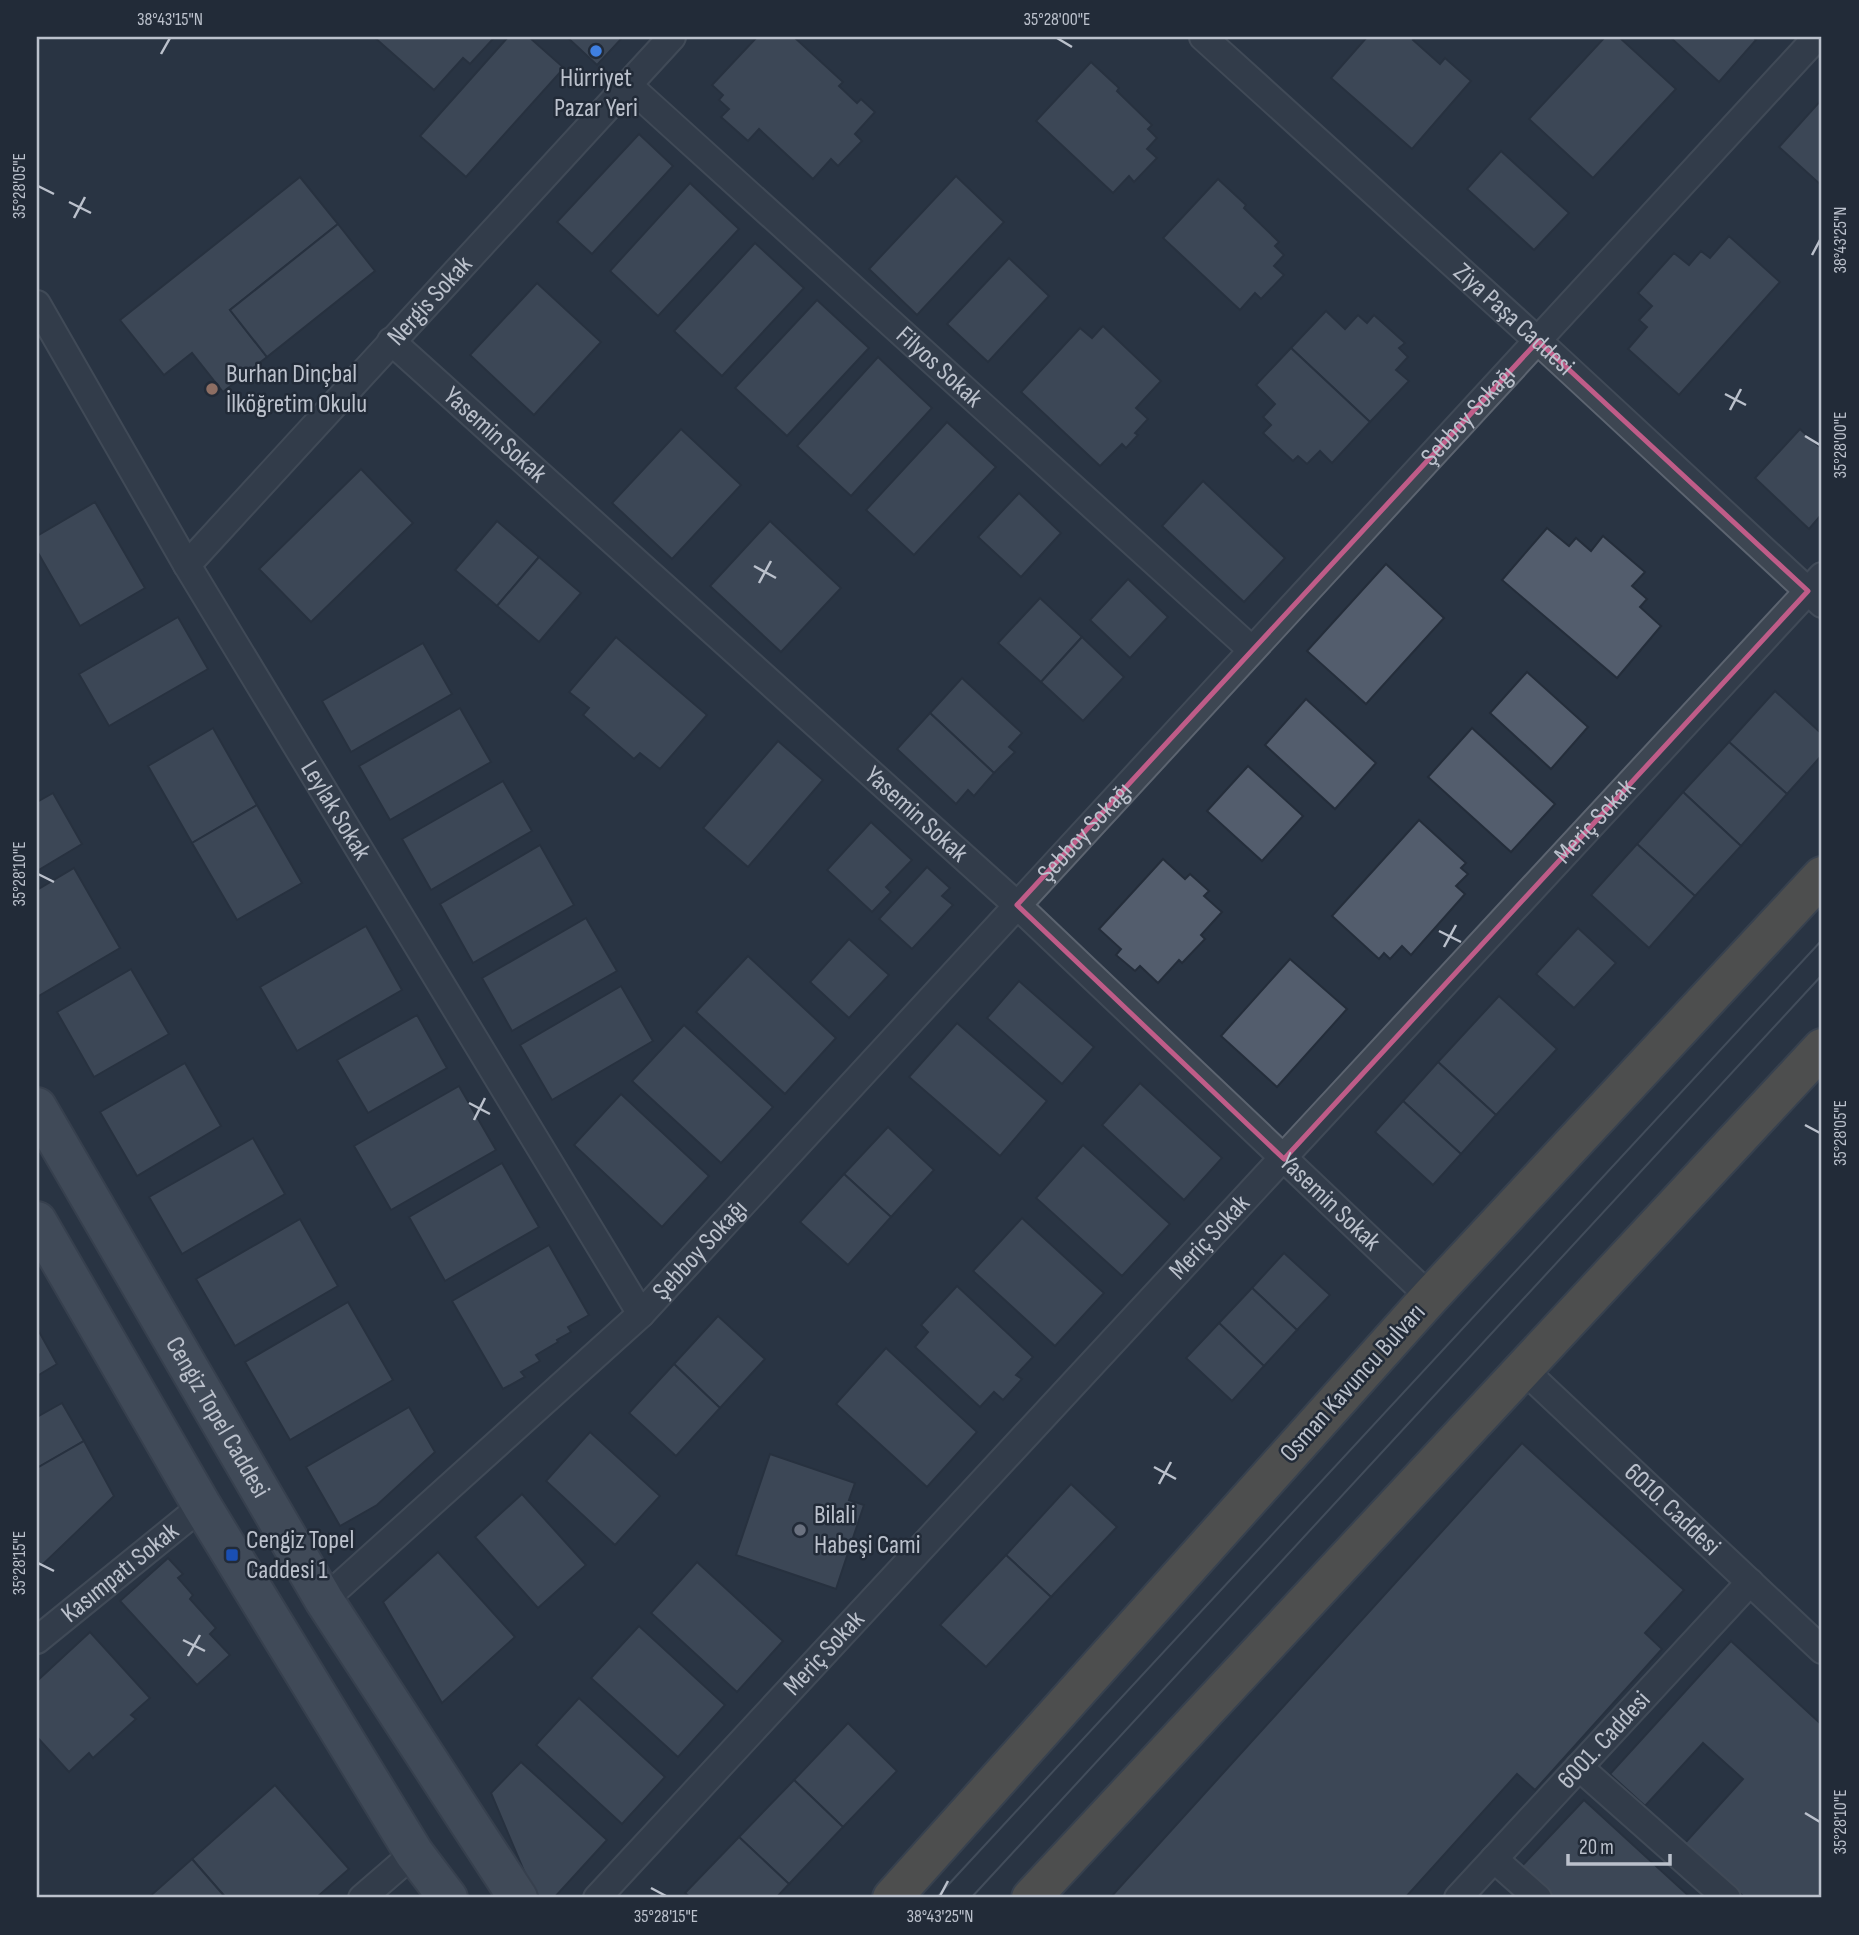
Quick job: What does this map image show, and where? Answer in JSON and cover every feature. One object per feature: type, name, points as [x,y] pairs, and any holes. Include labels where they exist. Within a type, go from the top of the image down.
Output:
[{"type":"highway","name":"Osman Kavuncu Bulvarı","points":[[892,1898],[1430,1297],[1822,876]]},
{"type":"highway","points":[[1031,1898],[1822,1048]]},
{"type":"main road","name":"Cengiz Topel Caddesi","points":[[37,1107],[324,1600],[518,1898]]},
{"type":"main road","points":[[37,1221],[202,1506],[414,1853],[448,1898]]},
{"type":"street","name":"Nergis Sokak","points":[[187,565],[672,37]]},
{"type":"street","name":"Ziya Paşa Caddesi","points":[[1203,37],[1818,591]]},
{"type":"street","name":"Şebboy Sokağı","points":[[324,1600],[641,1314],[1815,37]]},
{"type":"street","name":"Filyos Sokak","points":[[628,85],[1252,650]]},
{"type":"street","name":"Leylak Sokak","points":[[37,304],[187,565],[641,1314]]},
{"type":"street","name":"Yasemin Sokak","points":[[391,341],[1017,905],[1430,1297]]},
{"type":"street","name":"Meriç Sokak","points":[[597,1898],[1284,1159],[1818,591]]},
{"type":"street","name":"6010. Caddesi","points":[[1523,1369],[1822,1650]]},
{"type":"street","name":"Kasımpatı Sokak","points":[[37,1640],[202,1506]]},
{"type":"street","name":"6001. Caddesi","points":[[1458,1898],[1750,1582]]},
{"type":"street","points":[[1579,1767],[1727,1898]]},
{"type":"street","points":[[362,1898],[414,1853]]},
{"type":"street","points":[[1494,1859],[1538,1898]]},
{"type":"highlighted area","points":[[1538,341],[1808,591],[1284,1159],[1017,905]]},
{"type":"building","points":[[374,37],[493,39],[470,64],[463,58],[434,90]]},
{"type":"building","points":[[508,37],[529,37],[564,68],[466,177],[420,136]]},
{"type":"building","name":"Hürriyet Pazar Yeri","points":[[567,37],[623,37],[597,65]]},
{"type":"building","points":[[757,37],[794,37],[843,82],[839,86],[857,103],[861,99],[875,112],[855,134],[862,141],[838,166],[831,159],[813,179],[759,129],[748,141],[721,117],[729,109],[719,100],[723,95],[712,85]]},
{"type":"building","points":[[1367,37],[1416,37],[1413,40],[1440,64],[1445,58],[1471,81],[1412,149],[1331,78]]},
{"type":"building","points":[[1605,37],[1619,37],[1676,89],[1593,178],[1529,119]]},
{"type":"building","points":[[1670,37],[1753,37],[1756,40],[1719,82]]},
{"type":"building","points":[[1091,62],[1152,125],[1148,129],[1157,138],[1147,149],[1157,158],[1134,182],[1129,176],[1113,193],[1036,121]]},
{"type":"building","points":[[1822,99],[1822,186],[1779,147]]},
{"type":"building","points":[[639,134],[673,166],[592,254],[557,222]]},
{"type":"building","points":[[1501,151],[1569,213],[1534,250],[1467,189]]},
{"type":"building","points":[[956,176],[1004,222],[917,315],[869,269]]},
{"type":"building","points":[[300,177],[338,224],[230,310],[267,357],[223,392],[192,353],[164,375],[120,320]]},
{"type":"building","points":[[1218,179],[1279,242],[1275,246],[1284,255],[1274,266],[1284,275],[1261,299],[1255,293],[1240,310],[1163,238]]},
{"type":"building","points":[[690,183],[739,229],[658,316],[610,271]]},
{"type":"building","points":[[338,224],[375,271],[267,357],[230,310]]},
{"type":"building","points":[[1729,236],[1780,282],[1679,395],[1628,349],[1647,327],[1639,320],[1652,306],[1638,293],[1674,253],[1689,265],[1701,251],[1710,258]]},
{"type":"building","points":[[755,243],[804,288],[722,376],[674,331]]},
{"type":"building","points":[[1009,258],[1049,296],[988,362],[947,324]]},
{"type":"building","points":[[537,283],[601,342],[534,415],[470,355]]},
{"type":"building","points":[[817,300],[869,348],[787,436],[735,388]]},
{"type":"building","points":[[1326,311],[1345,329],[1358,315],[1367,323],[1374,315],[1405,343],[1399,348],[1408,357],[1396,370],[1409,381],[1370,422],[1291,348]]},
{"type":"building","points":[[1103,326],[1161,381],[1136,408],[1148,419],[1135,433],[1138,435],[1126,448],[1122,444],[1100,466],[1021,392],[1080,328],[1092,338]]},
{"type":"building","points":[[1291,348],[1370,422],[1332,463],[1320,451],[1307,464],[1298,456],[1293,461],[1263,433],[1271,425],[1263,417],[1275,404],[1256,385]]},
{"type":"building","points":[[878,357],[932,408],[851,496],[797,446]]},
{"type":"building","points":[[947,422],[996,467],[914,555],[866,510]]},
{"type":"building","points":[[681,429],[741,485],[672,559],[612,503]]},
{"type":"building","points":[[1800,429],[1822,449],[1822,514],[1809,529],[1755,478]]},
{"type":"building","points":[[361,469],[413,523],[311,622],[259,569]]},
{"type":"building","points":[[1203,481],[1285,558],[1244,602],[1162,526]]},
{"type":"building","points":[[1019,493],[1061,533],[1021,577],[978,537]]},
{"type":"building","points":[[95,502],[145,588],[80,626],[37,551],[37,536]]},
{"type":"building","points":[[497,521],[539,557],[497,606],[455,570]]},
{"type":"building","points":[[770,521],[841,588],[781,652],[710,586]]},
{"type":"building","points":[[1547,528],[1569,546],[1576,538],[1591,551],[1603,536],[1645,572],[1632,586],[1647,599],[1640,607],[1661,626],[1617,678],[1502,580]]},
{"type":"building","points":[[539,557],[581,593],[539,642],[497,606]]},
{"type":"building","points":[[1386,564],[1444,618],[1366,704],[1307,651]]},
{"type":"building","points":[[1128,579],[1168,617],[1130,658],[1090,620]]},
{"type":"building","points":[[1040,598],[1082,637],[1041,682],[998,643]]},
{"type":"building","points":[[178,617],[208,669],[109,726],[79,674]]},
{"type":"building","points":[[616,637],[707,715],[660,769],[640,753],[634,759],[583,715],[589,708],[569,692]]},
{"type":"building","points":[[1082,637],[1124,677],[1083,721],[1041,682]]},
{"type":"building","points":[[423,643],[452,694],[351,752],[322,701]]},
{"type":"building","points":[[1527,672],[1588,727],[1551,769],[1490,713]]},
{"type":"building","points":[[962,678],[1022,733],[1009,747],[1015,752],[994,773],[930,713]]},
{"type":"building","points":[[1775,691],[1822,734],[1822,755],[1787,794],[1729,742]]},
{"type":"building","points":[[1306,699],[1376,763],[1335,809],[1265,745]]},
{"type":"building","points":[[460,708],[491,762],[390,820],[359,766]]},
{"type":"building","points":[[930,713],[994,773],[974,796],[968,790],[956,804],[897,749]]},
{"type":"building","points":[[213,728],[257,805],[192,843],[148,766]]},
{"type":"building","points":[[1472,728],[1555,804],[1511,852],[1428,777]]},
{"type":"building","points":[[778,741],[823,780],[748,867],[703,828]]},
{"type":"building","points":[[1729,742],[1787,794],[1741,846],[1683,792]]},
{"type":"building","points":[[1248,766],[1303,816],[1262,861],[1207,811]]},
{"type":"building","points":[[503,781],[532,831],[431,890],[402,839]]},
{"type":"building","points":[[1683,792],[1741,846],[1695,896],[1637,844]]},
{"type":"building","points":[[53,793],[82,844],[37,871],[37,802]]},
{"type":"building","points":[[257,805],[302,883],[237,920],[192,843]]},
{"type":"building","points":[[1419,820],[1466,863],[1461,868],[1468,874],[1456,886],[1465,894],[1411,955],[1402,946],[1390,959],[1384,953],[1379,959],[1332,916]]},
{"type":"building","points":[[871,822],[912,860],[886,887],[891,892],[872,912],[827,870]]},
{"type":"building","points":[[1637,844],[1695,896],[1649,948],[1591,895]]},
{"type":"building","points":[[540,845],[574,905],[473,963],[440,904]]},
{"type":"building","points":[[1163,859],[1185,879],[1190,874],[1209,891],[1204,896],[1222,912],[1201,935],[1205,939],[1182,963],[1179,960],[1158,983],[1140,966],[1135,971],[1116,955],[1121,949],[1099,929]]},
{"type":"building","points":[[927,867],[950,888],[942,896],[953,905],[912,949],[879,919]]},
{"type":"building","points":[[74,868],[120,948],[37,997],[37,890]]},
{"type":"building","points":[[586,918],[617,971],[512,1031],[482,978]]},
{"type":"building","points":[[366,926],[402,990],[297,1051],[260,987]]},
{"type":"building","points":[[1578,928],[1616,963],[1574,1008],[1536,974]]},
{"type":"building","points":[[849,939],[889,975],[849,1018],[810,982]]},
{"type":"building","points":[[748,956],[836,1038],[785,1094],[696,1012]]},
{"type":"building","points":[[1290,959],[1347,1009],[1277,1087],[1221,1036]]},
{"type":"building","points":[[131,969],[169,1034],[94,1077],[57,1012]]},
{"type":"building","points":[[1019,981],[1094,1047],[1062,1084],[987,1018]]},
{"type":"building","points":[[621,986],[653,1041],[552,1100],[520,1045]]},
{"type":"building","points":[[1499,996],[1557,1049],[1496,1115],[1438,1062]]},
{"type":"building","points":[[417,1015],[447,1068],[368,1113],[337,1060]]},
{"type":"building","points":[[957,1023],[1047,1101],[1000,1156],[909,1077]]},
{"type":"building","points":[[684,1025],[773,1107],[721,1163],[632,1081]]},
{"type":"building","points":[[1438,1062],[1496,1115],[1461,1154],[1403,1101]]},
{"type":"building","points":[[185,1063],[221,1126],[137,1176],[100,1112]]},
{"type":"building","points":[[1140,1083],[1222,1158],[1184,1200],[1102,1125]]},
{"type":"building","points":[[459,1086],[496,1150],[391,1210],[354,1146]]},
{"type":"building","points":[[621,1094],[709,1176],[662,1227],[574,1145]]},
{"type":"building","points":[[1403,1101],[1461,1154],[1433,1185],[1375,1132]]},
{"type":"building","points":[[888,1127],[934,1170],[891,1217],[844,1174]]},
{"type":"building","points":[[253,1138],[285,1194],[182,1254],[149,1197]]},
{"type":"building","points":[[1083,1145],[1170,1224],[1122,1276],[1036,1198]]},
{"type":"building","points":[[502,1163],[539,1227],[445,1281],[409,1217]]},
{"type":"building","points":[[844,1174],[891,1217],[848,1265],[800,1222]]},
{"type":"building","points":[[1022,1218],[1104,1293],[1055,1346],[973,1271]]},
{"type":"building","points":[[300,1219],[338,1286],[235,1346],[196,1279]]},
{"type":"building","points":[[549,1245],[589,1315],[568,1327],[571,1332],[536,1355],[540,1361],[521,1372],[525,1377],[503,1389],[452,1301]]},
{"type":"building","points":[[1284,1253],[1330,1295],[1297,1330],[1252,1288]]},
{"type":"building","points":[[957,1286],[1033,1357],[1016,1375],[1022,1379],[1003,1400],[994,1392],[980,1407],[915,1347],[928,1332],[921,1325]]},
{"type":"building","points":[[1252,1288],[1297,1330],[1264,1366],[1219,1323]]},
{"type":"building","points":[[348,1302],[393,1380],[290,1440],[245,1362]]},
{"type":"building","points":[[718,1316],[765,1359],[720,1408],[674,1364]]},
{"type":"building","points":[[1219,1323],[1264,1366],[1232,1401],[1186,1358]]},
{"type":"building","points":[[37,1328],[57,1364],[37,1376]]},
{"type":"building","points":[[886,1348],[977,1432],[927,1487],[836,1404]]},
{"type":"building","points":[[674,1364],[720,1408],[676,1456],[629,1413]]},
{"type":"building","points":[[62,1403],[84,1441],[37,1468],[37,1417]]},
{"type":"building","points":[[409,1407],[435,1452],[377,1505],[340,1526],[306,1467]]},
{"type":"building","points":[[590,1432],[660,1496],[615,1545],[546,1481]]},
{"type":"building","points":[[84,1441],[114,1496],[37,1570],[37,1468]]},
{"type":"building","points":[[1522,1443],[1684,1590],[1645,1633],[1662,1649],[1535,1790],[1517,1774],[1405,1898],[1110,1898]]},
{"type":"building","name":"Bilali Habeşi Cami","points":[[770,1454],[855,1483],[849,1500],[864,1505],[836,1589],[736,1555]]},
{"type":"building","points":[[1071,1484],[1117,1527],[1051,1597],[1006,1555]]},
{"type":"building","points":[[522,1494],[586,1565],[538,1608],[475,1537]]},
{"type":"building","points":[[438,1552],[515,1637],[442,1703],[383,1602]]},
{"type":"building","points":[[1006,1555],[1051,1597],[986,1667],[940,1625]]},
{"type":"building","points":[[168,1558],[183,1574],[178,1578],[193,1595],[190,1599],[216,1628],[210,1634],[230,1655],[197,1685],[120,1601]]},
{"type":"building","points":[[697,1562],[783,1641],[737,1692],[651,1613]]},
{"type":"building","points":[[639,1626],[725,1705],[678,1757],[591,1678]]},
{"type":"building","points":[[90,1632],[150,1698],[131,1715],[136,1719],[93,1758],[89,1753],[69,1772],[37,1737],[37,1681]]},
{"type":"building","points":[[1731,1641],[1822,1725],[1822,1898],[1745,1898],[1685,1843],[1743,1779],[1703,1743],[1645,1806],[1610,1774]]},
{"type":"building","points":[[579,1698],[665,1777],[622,1824],[536,1745]]},
{"type":"building","points":[[848,1723],[897,1771],[843,1827],[794,1780]]},
{"type":"building","points":[[521,1762],[607,1840],[554,1898],[541,1898],[532,1890],[491,1793]]},
{"type":"building","points":[[794,1780],[843,1827],[789,1884],[739,1837]]},
{"type":"building","points":[[275,1785],[349,1869],[316,1898],[226,1898],[192,1859]]},
{"type":"building","points":[[1584,1800],[1691,1898],[1551,1898],[1519,1869]]},
{"type":"building","points":[[739,1837],[789,1884],[776,1898],[691,1898],[685,1893]]},
{"type":"building","points":[[192,1859],[226,1898],[148,1898]]},
{"type":"tram line","points":[[936,1898],[1822,940]]},
{"type":"tram line","points":[[971,1898],[1822,975]]},
{"type":"place","name":"Hürriyet Pazar Yeri","points":[[596,51]]},
{"type":"place","name":"Burhan Dinçbal İlköğretim Okulu","points":[[212,389]]},
{"type":"place","name":"Bilali Habeşi Cami","points":[[800,1530]]},
{"type":"place","name":"Cengiz Topel Caddesi 1","points":[[232,1555]]}]
